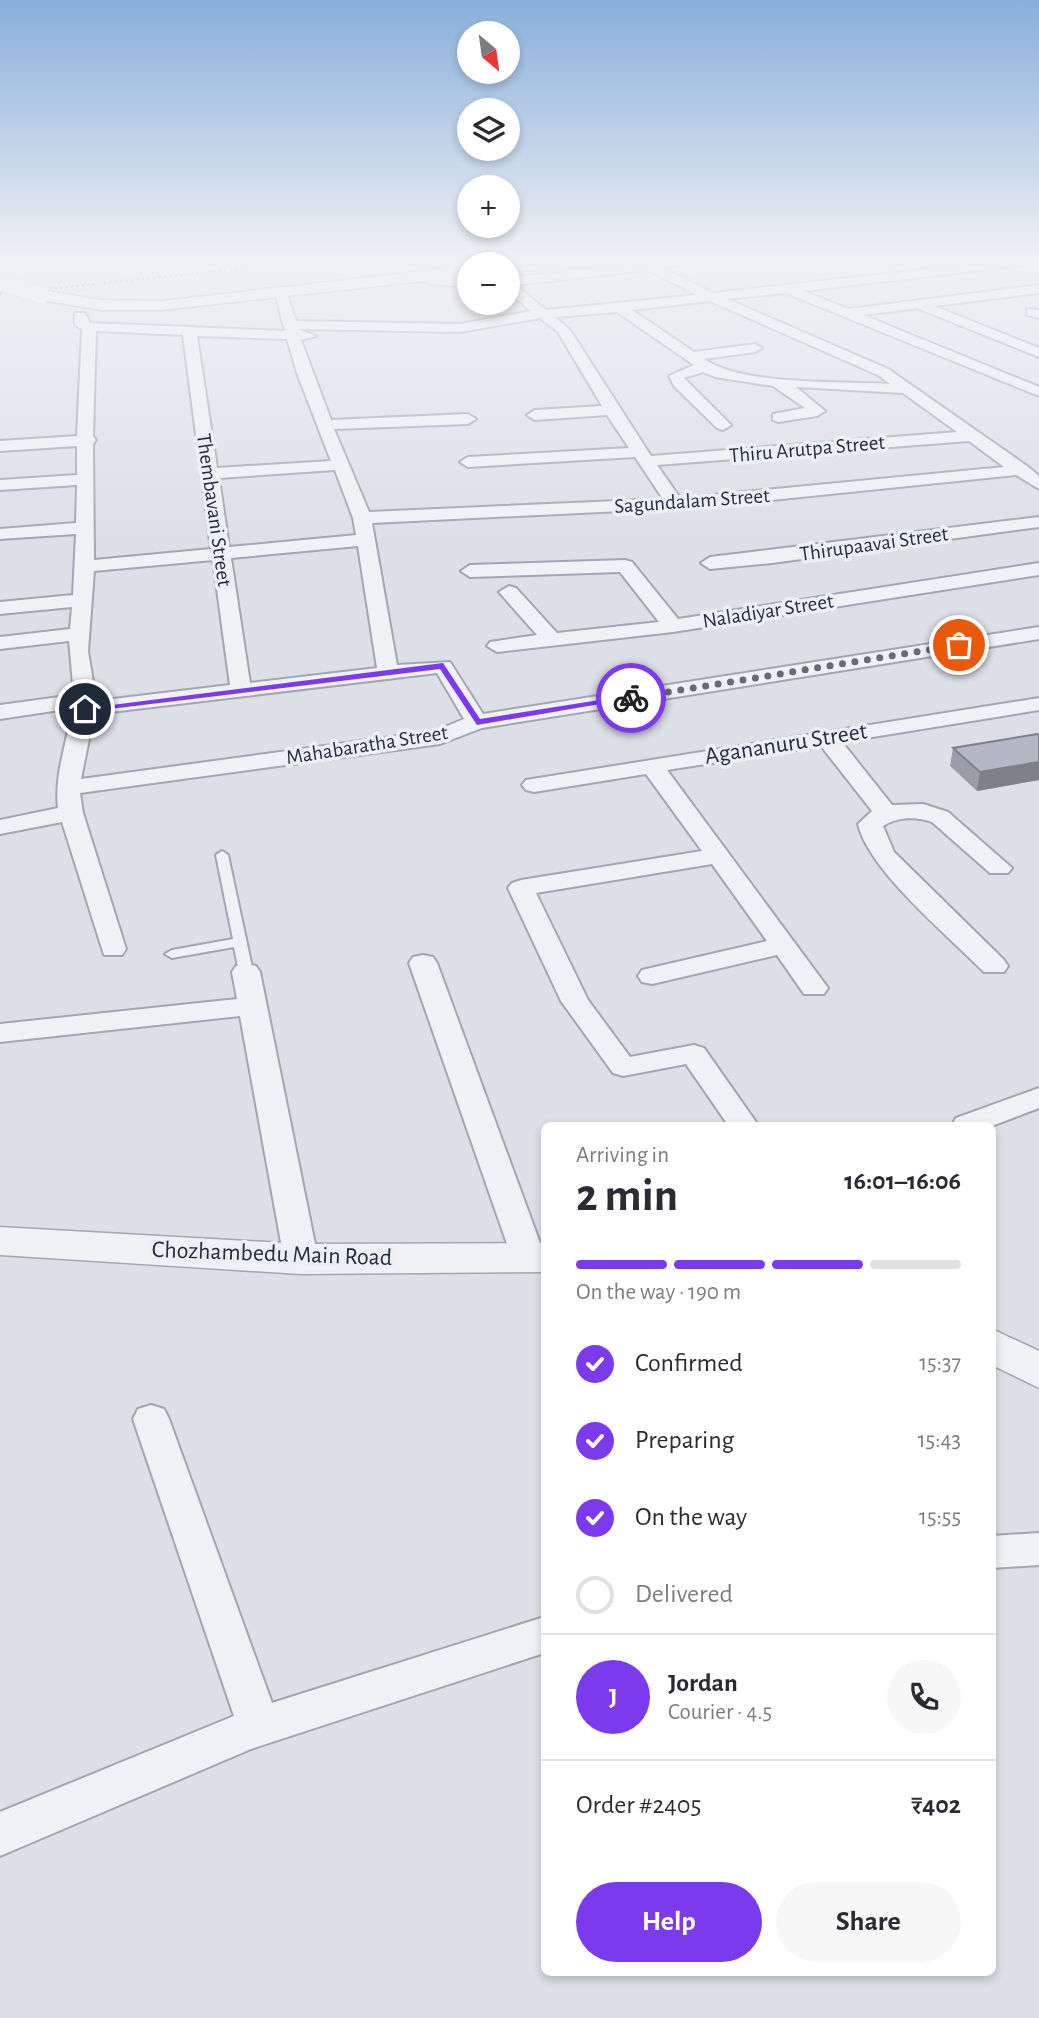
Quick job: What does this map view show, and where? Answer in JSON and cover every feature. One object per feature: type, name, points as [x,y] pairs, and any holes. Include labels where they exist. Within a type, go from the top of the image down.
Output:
[{"type":"street","points":[[85,352],[88,440],[86,528],[78,634],[85,705],[76,757],[66,788],[71,813],[113,949]]},
{"type":"street","name":"Thembavani Street","points":[[193,352],[219,554],[241,691]]},
{"type":"street","points":[[298,352],[362,518],[374,575],[388,673]]},
{"type":"street","points":[[577,352],[642,457],[675,504]]},
{"type":"street","points":[[681,352],[703,367],[731,377],[906,389]]},
{"type":"street","points":[[837,352],[883,372],[1039,484]]},
{"type":"street","points":[[944,352],[1039,392]]},
{"type":"street","points":[[689,358],[752,355],[817,411],[778,417]]},
{"type":"street","points":[[703,367],[676,376],[679,383],[723,425]]},
{"type":"street","points":[[534,415],[612,410]]},
{"type":"street","points":[[324,425],[468,419]]},
{"type":"street","name":"Thiru Arutpa Street","points":[[468,463],[642,457],[970,436]]},
{"type":"street","points":[[0,446],[88,440]]},
{"type":"street","points":[[208,474],[341,465]]},
{"type":"street","name":"Sagundalam Street","points":[[362,518],[675,504],[1021,470]]},
{"type":"street","points":[[0,485],[87,479]]},
{"type":"street","name":"Thirupaavai Street","points":[[709,563],[772,558],[1039,522]]},
{"type":"street","points":[[0,534],[86,528]]},
{"type":"street","points":[[85,566],[365,540]]},
{"type":"street","points":[[470,572],[625,566],[673,626]]},
{"type":"street","name":"Naladiyar Street","points":[[497,646],[673,626],[1039,569]]},
{"type":"street","points":[[509,592],[552,640]]},
{"type":"street","points":[[0,608],[82,600]]},
{"type":"street","name":"Mahabaratha Street","points":[[66,788],[440,737],[477,722],[1039,632]]},
{"type":"street","points":[[0,643],[78,634]]},
{"type":"street","points":[[0,712],[241,691],[443,666],[477,722]]},
{"type":"street","name":"Agananuru Street","points":[[534,785],[1039,704]]},
{"type":"street","points":[[827,738],[886,813]]},
{"type":"street","points":[[652,766],[814,988]]},
{"type":"street","points":[[994,966],[886,857],[874,840],[870,824],[886,813],[923,811],[940,817],[999,867]]},
{"type":"street","points":[[0,827],[71,813]]},
{"type":"street","points":[[717,856],[522,888],[575,1001],[623,1067],[694,1054],[741,1122]]},
{"type":"street","points":[[652,975],[784,945]]},
{"type":"street","points":[[423,963],[537,1258]]},
{"type":"street","points":[[246,972],[301,1259]]},
{"type":"street","points":[[0,1033],[253,1006]]},
{"type":"street","points":[[975,1122],[1039,1097]]},
{"type":"street","name":"Chozhambedu Main Road","points":[[0,1241],[301,1259],[537,1258]]},
{"type":"street","points":[[996,1347],[1039,1371]]},
{"type":"street","points":[[150,1419],[259,1727]]},
{"type":"street","points":[[996,1552],[1039,1549]]},
{"type":"street","points":[[0,1834],[259,1727],[541,1636]]},
{"type":"lane","points":[[222,855],[246,972]]},
{"type":"lane","points":[[172,954],[238,942]]},
{"type":"building","points":[[1037,734],[1039,762],[980,772],[953,748]]},
{"type":"way so far","points":[[631,698],[959,645]]},
{"type":"route","points":[[85,709],[443,666],[477,722],[631,698]]}]
